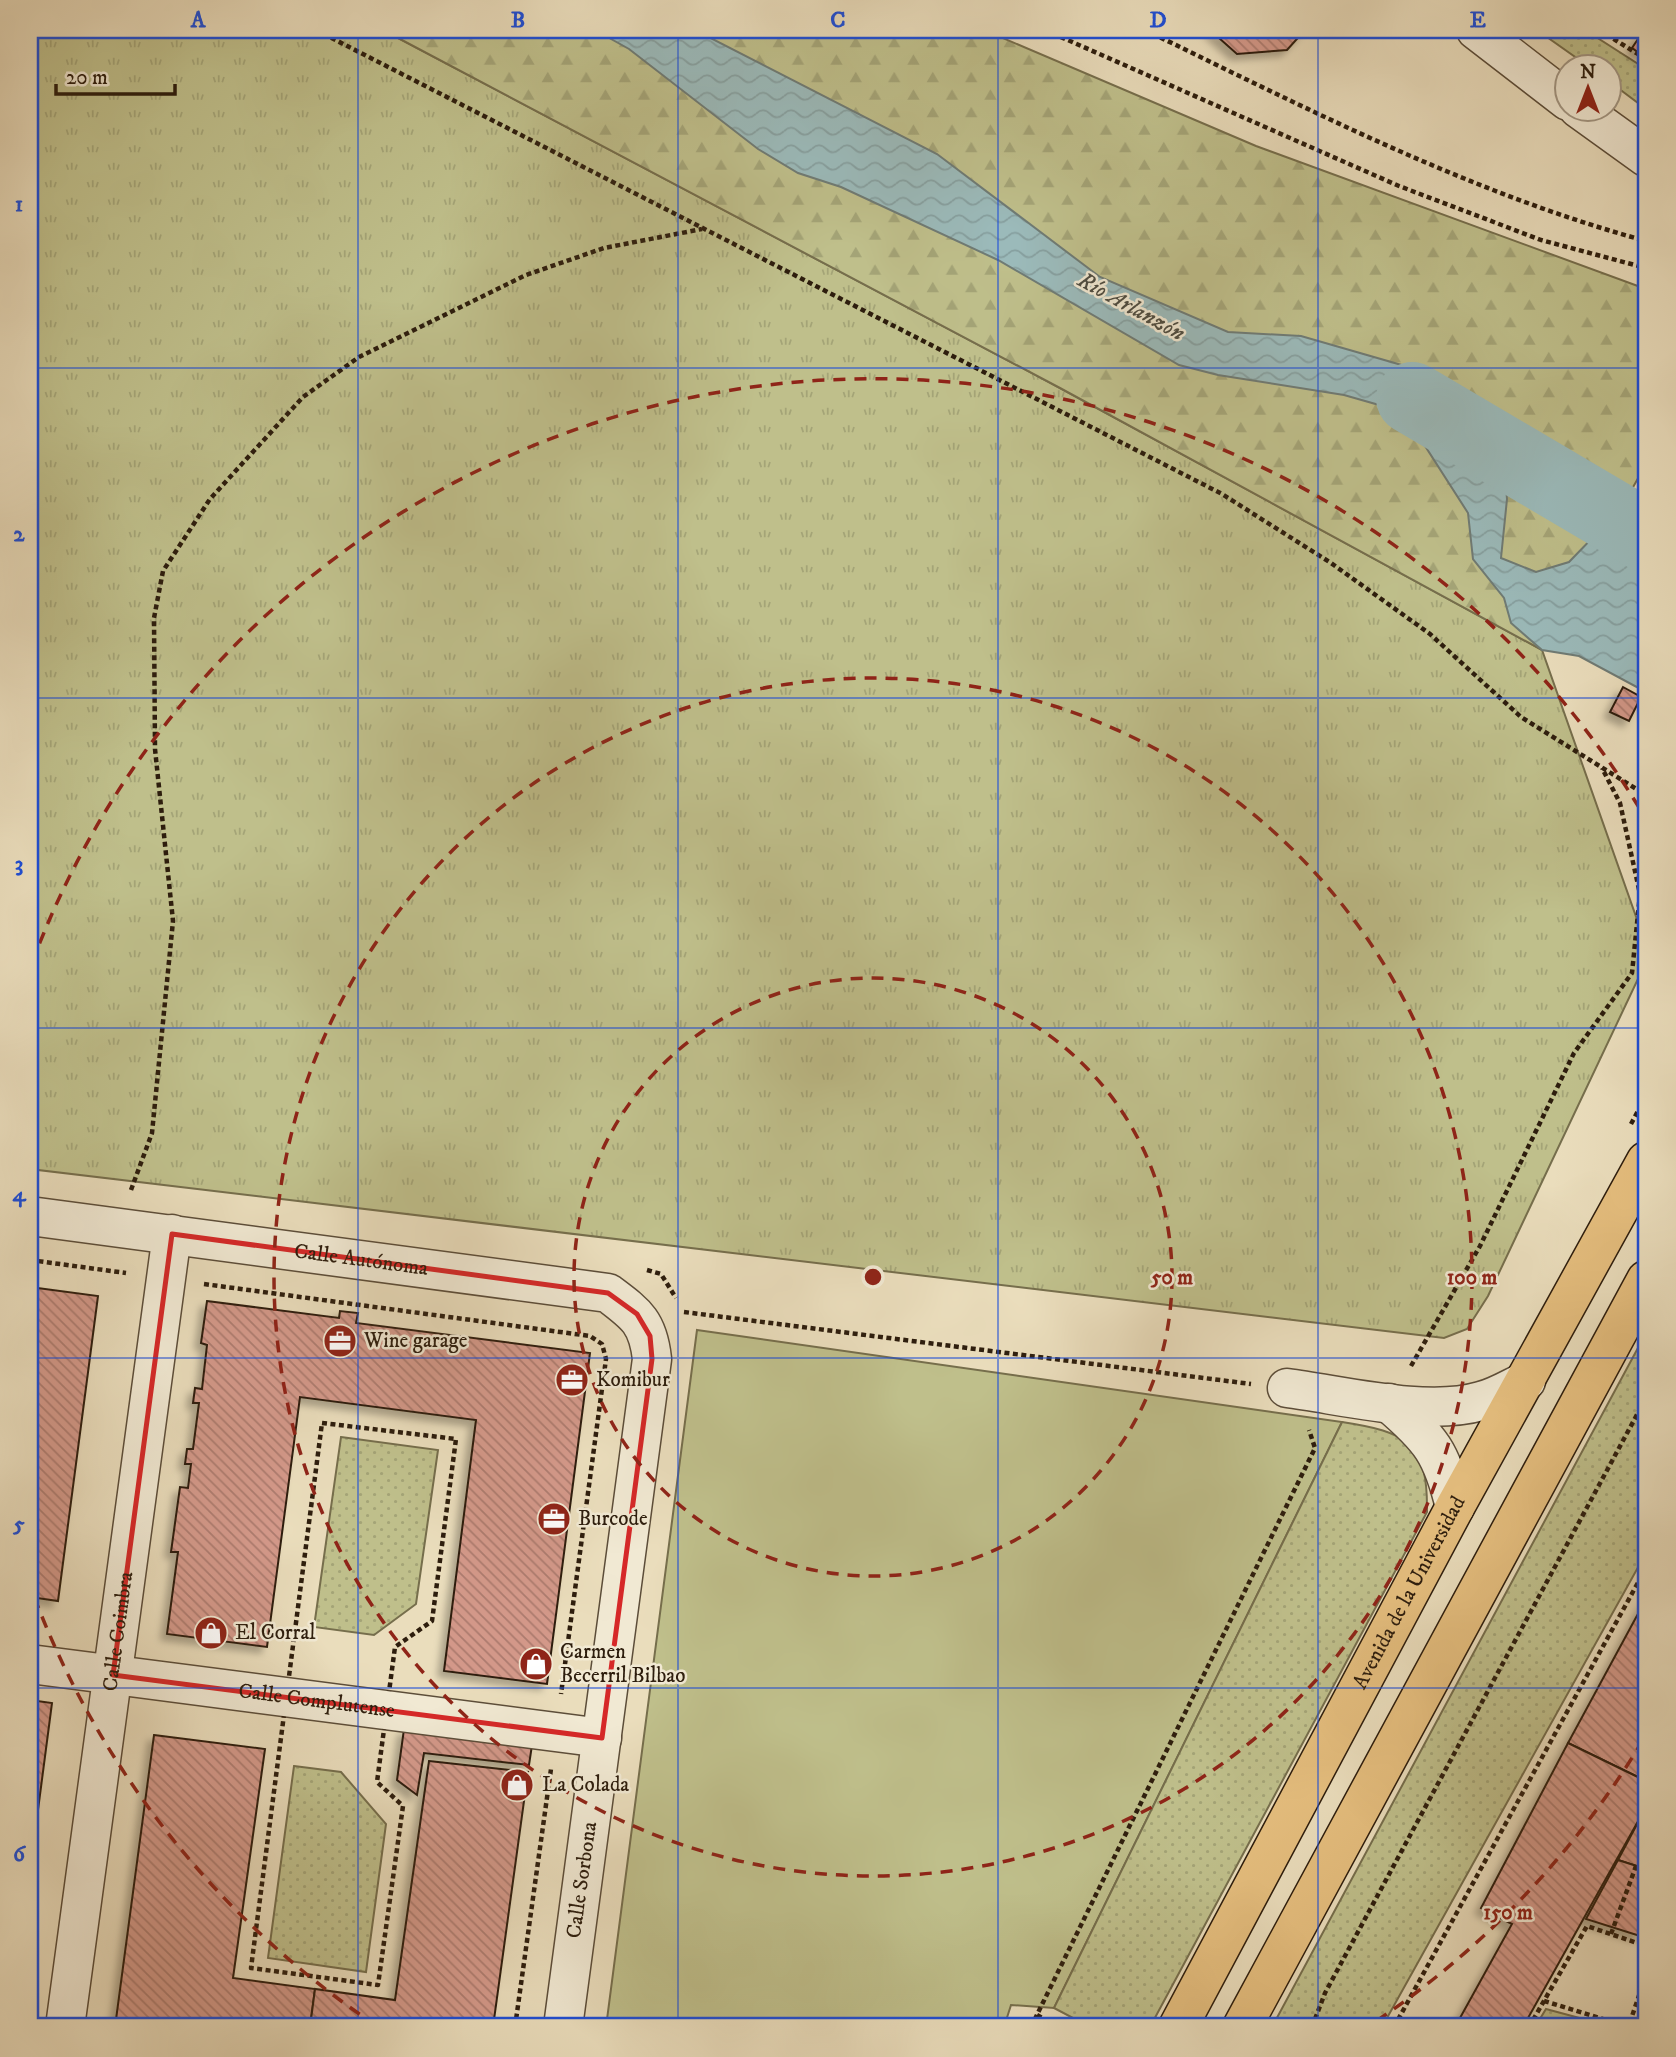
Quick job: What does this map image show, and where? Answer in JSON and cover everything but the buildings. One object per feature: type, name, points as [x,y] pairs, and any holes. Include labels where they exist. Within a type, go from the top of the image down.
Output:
[{"type":"main road","name":"Avenida de la Universidad","points":[[1178,2027],[1455,1507],[1526,1381],[1636,1147]]},
{"type":"main road","points":[[1242,2027],[1646,1280]]},
{"type":"street","points":[[1476,30],[1554,91]]},
{"type":"street","points":[[1597,122],[1646,157]]},
{"type":"street","name":"Calle Autónoma","points":[[30,1216],[608,1293],[637,1314],[650,1336],[652,1359]]},
{"type":"street","name":"Calle Coimbra","points":[[65,2027],[172,1234]]},
{"type":"street","name":"Calle Sorbona","points":[[563,2027],[652,1359]]},
{"type":"street","points":[[1287,1388],[1389,1403],[1453,1405],[1479,1402],[1526,1381]]},
{"type":"street","points":[[1389,1403],[1436,1449],[1447,1475],[1455,1507]]},
{"type":"street","name":"Calle Complutense","points":[[30,1664],[602,1738]]},
{"type":"path","points":[[316,30],[1222,494],[1331,563],[1430,634],[1521,718],[1646,795]]},
{"type":"path","points":[[1045,30],[1399,186],[1541,240],[1646,268]]},
{"type":"path","points":[[1145,30],[1372,140],[1488,190],[1646,241]]},
{"type":"path","points":[[1599,30],[1646,59]]},
{"type":"path","points":[[141,1195],[130,1193],[152,1133],[173,921],[155,749],[154,618],[163,571],[210,499],[303,397],[359,357],[526,275],[604,248],[703,229]]},
{"type":"path","points":[[1420,1371],[1408,1369],[1479,1246],[1574,1053],[1632,973],[1640,894],[1620,803],[1602,767]]},
{"type":"path","points":[[1636,1147],[1646,1096]]},
{"type":"path","points":[[30,1260],[590,1336],[602,1344],[606,1359],[515,2027]]},
{"type":"path","points":[[637,1267],[661,1274],[684,1312],[684,1325]]},
{"type":"path","points":[[684,1312],[1287,1388]]},
{"type":"path","points":[[1312,2027],[1325,1993],[1646,1398]]},
{"type":"path","points":[[1031,2027],[1315,1448],[1309,1428]]},
{"type":"path","points":[[1394,2027],[1646,1570]]},
{"type":"path","points":[[1611,1934],[1636,1866]]},
{"type":"path","points":[[1529,2027],[1587,1926],[1646,1946]]},
{"type":"path","points":[[1629,2026],[1646,1975]]},
{"type":"path","points":[[1544,2001],[1635,2027]]},
{"type":"path","points":[[1037,2015],[1059,2027]]},
{"type":"highlighted area","points":[[172,1234],[608,1293],[637,1314],[650,1336],[652,1359],[602,1738],[113,1675]]},
{"type":"green space","points":[[30,30],[383,30],[1060,388],[1542,650],[1646,945],[1646,962],[1488,1296],[1467,1329],[1444,1338],[30,1169]]},
{"type":"green space","points":[[383,30],[984,30],[1256,146],[1646,289],[1646,464],[1542,650],[1060,388]]},
{"type":"green space","points":[[1537,30],[1585,30],[1619,52],[1568,52]]},
{"type":"green space","points":[[1624,55],[1646,69],[1646,109],[1624,92]]},
{"type":"green space","points":[[697,1330],[1342,1422],[1054,2008],[1011,2005],[1004,2027],[606,2027]]},
{"type":"green space","points":[[1646,1333],[1646,1553],[1382,2027],[1272,2027]]},
{"type":"green space","points":[[1342,1422],[1383,1430],[1409,1444],[1418,1455],[1423,1470],[1427,1512],[1150,2027],[1090,2027],[1054,2008]]},
{"type":"green space","points":[[341,1437],[438,1450],[416,1604],[374,1635],[314,1627]]},
{"type":"green space","points":[[294,1766],[341,1772],[386,1824],[366,1972],[268,1958]]},
{"type":"green space","points":[[1546,2009],[1613,2027],[1535,2027]]},
{"type":"water","name":"Río Arlanzón","points":[[595,30],[695,30],[937,154],[1100,277],[1228,332],[1301,336],[1412,368],[1446,391],[1488,427],[1504,461],[1507,499],[1501,558],[1536,572],[1569,562],[1598,532],[1646,505],[1646,692],[1579,656],[1542,650],[1511,623],[1504,598],[1473,559],[1468,513],[1425,446],[1386,407],[1344,395],[1218,375],[1179,365],[998,260],[841,187],[798,173],[758,149],[629,49]]},
{"type":"waterway","name":"Río Arlanzón","points":[[1412,398],[1646,536]]},
{"type":"place","name":"Wine garage","points":[[340,1341]]},
{"type":"place","name":"Komibur","points":[[572,1380]]},
{"type":"place","name":"Burcode","points":[[554,1519]]},
{"type":"place","name":"El Corral","points":[[211,1633]]},
{"type":"place","name":"Carmen Becerril Bilbao","points":[[536,1664]]},
{"type":"place","name":"La Colada","points":[[517,1785]]}]
